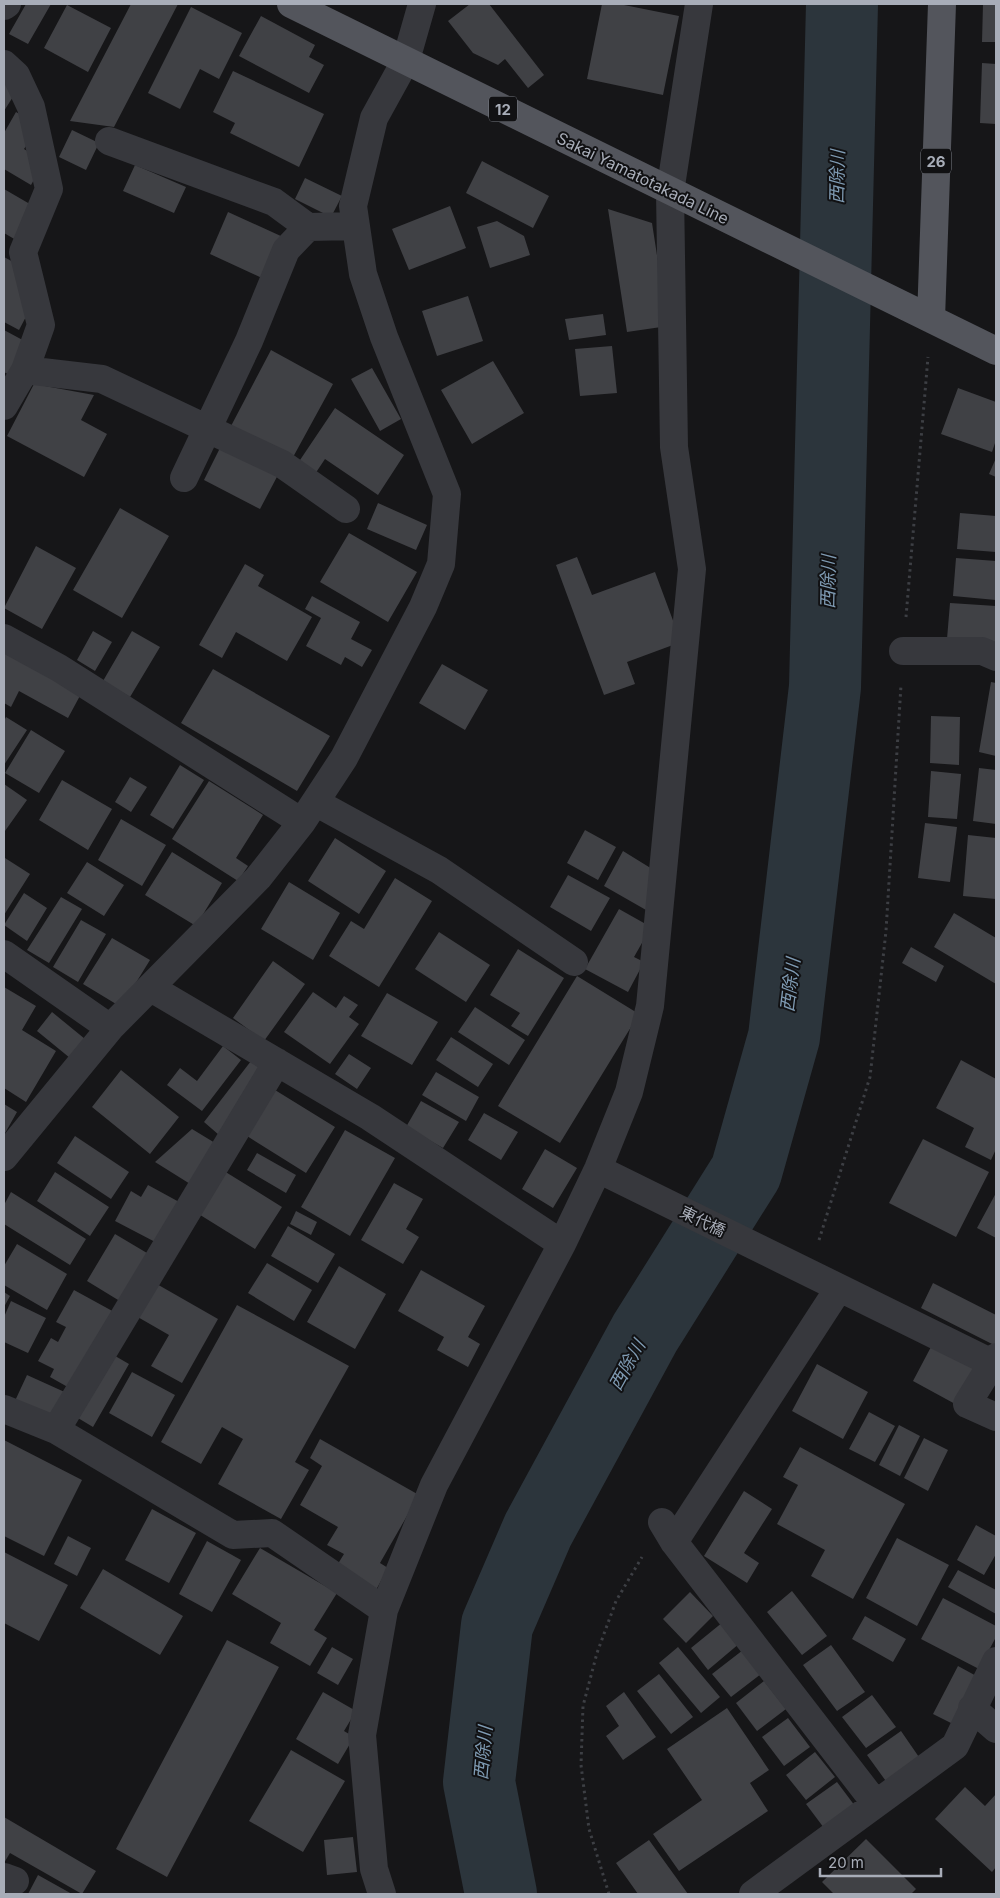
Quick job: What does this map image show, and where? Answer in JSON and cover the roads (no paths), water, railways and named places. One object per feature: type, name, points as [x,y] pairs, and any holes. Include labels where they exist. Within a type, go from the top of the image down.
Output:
[{"type":"main road","name":"Sakai Yamatotakada Line","points":[[291,4],[716,215],[996,351]]},
{"type":"main road","name":"26","points":[[931,318],[942,4]]},
{"type":"street","points":[[4,1157],[110,1028],[258,878],[308,812],[344,758],[423,607],[441,564],[447,494],[384,337],[363,274],[353,206],[374,118],[406,60],[422,4]]},
{"type":"street","points":[[382,1894],[374,1869],[362,1735],[384,1610],[434,1485],[600,1170],[629,1092],[650,1006],[692,568],[674,447],[670,192],[699,4]]},
{"type":"street","points":[[4,64],[16,75],[32,107],[49,189],[23,252],[41,325],[25,370],[4,406]]},
{"type":"street","points":[[109,141],[274,202],[308,227],[356,226]]},
{"type":"street","points":[[184,478],[249,341],[286,250],[308,227]]},
{"type":"street","points":[[25,370],[102,379],[206,430],[282,464],[346,509]]},
{"type":"street","points":[[4,638],[308,812],[439,870],[574,962]]},
{"type":"street","points":[[903,651],[982,651],[996,657]]},
{"type":"street","points":[[4,954],[110,1028]]},
{"type":"street","points":[[151,988],[370,1117],[562,1244]]},
{"type":"street","points":[[56,1430],[277,1062]]},
{"type":"street","name":"東代橋","points":[[600,1170],[839,1288],[994,1360]]},
{"type":"street","points":[[839,1288],[668,1532],[876,1804]]},
{"type":"street","points":[[994,1360],[967,1404],[996,1417]]},
{"type":"street","points":[[4,1409],[56,1430],[233,1535],[272,1533],[384,1610]]},
{"type":"street","points":[[764,1891],[876,1804],[955,1746],[996,1661]]},
{"type":"street","points":[[972,1708],[996,1729]]},
{"type":"waterway","name":"西除川","points":[[501,1894],[479,1782],[497,1625],[538,1530],[645,1333],[746,1172],[784,1037],[825,687],[842,4]]}]
